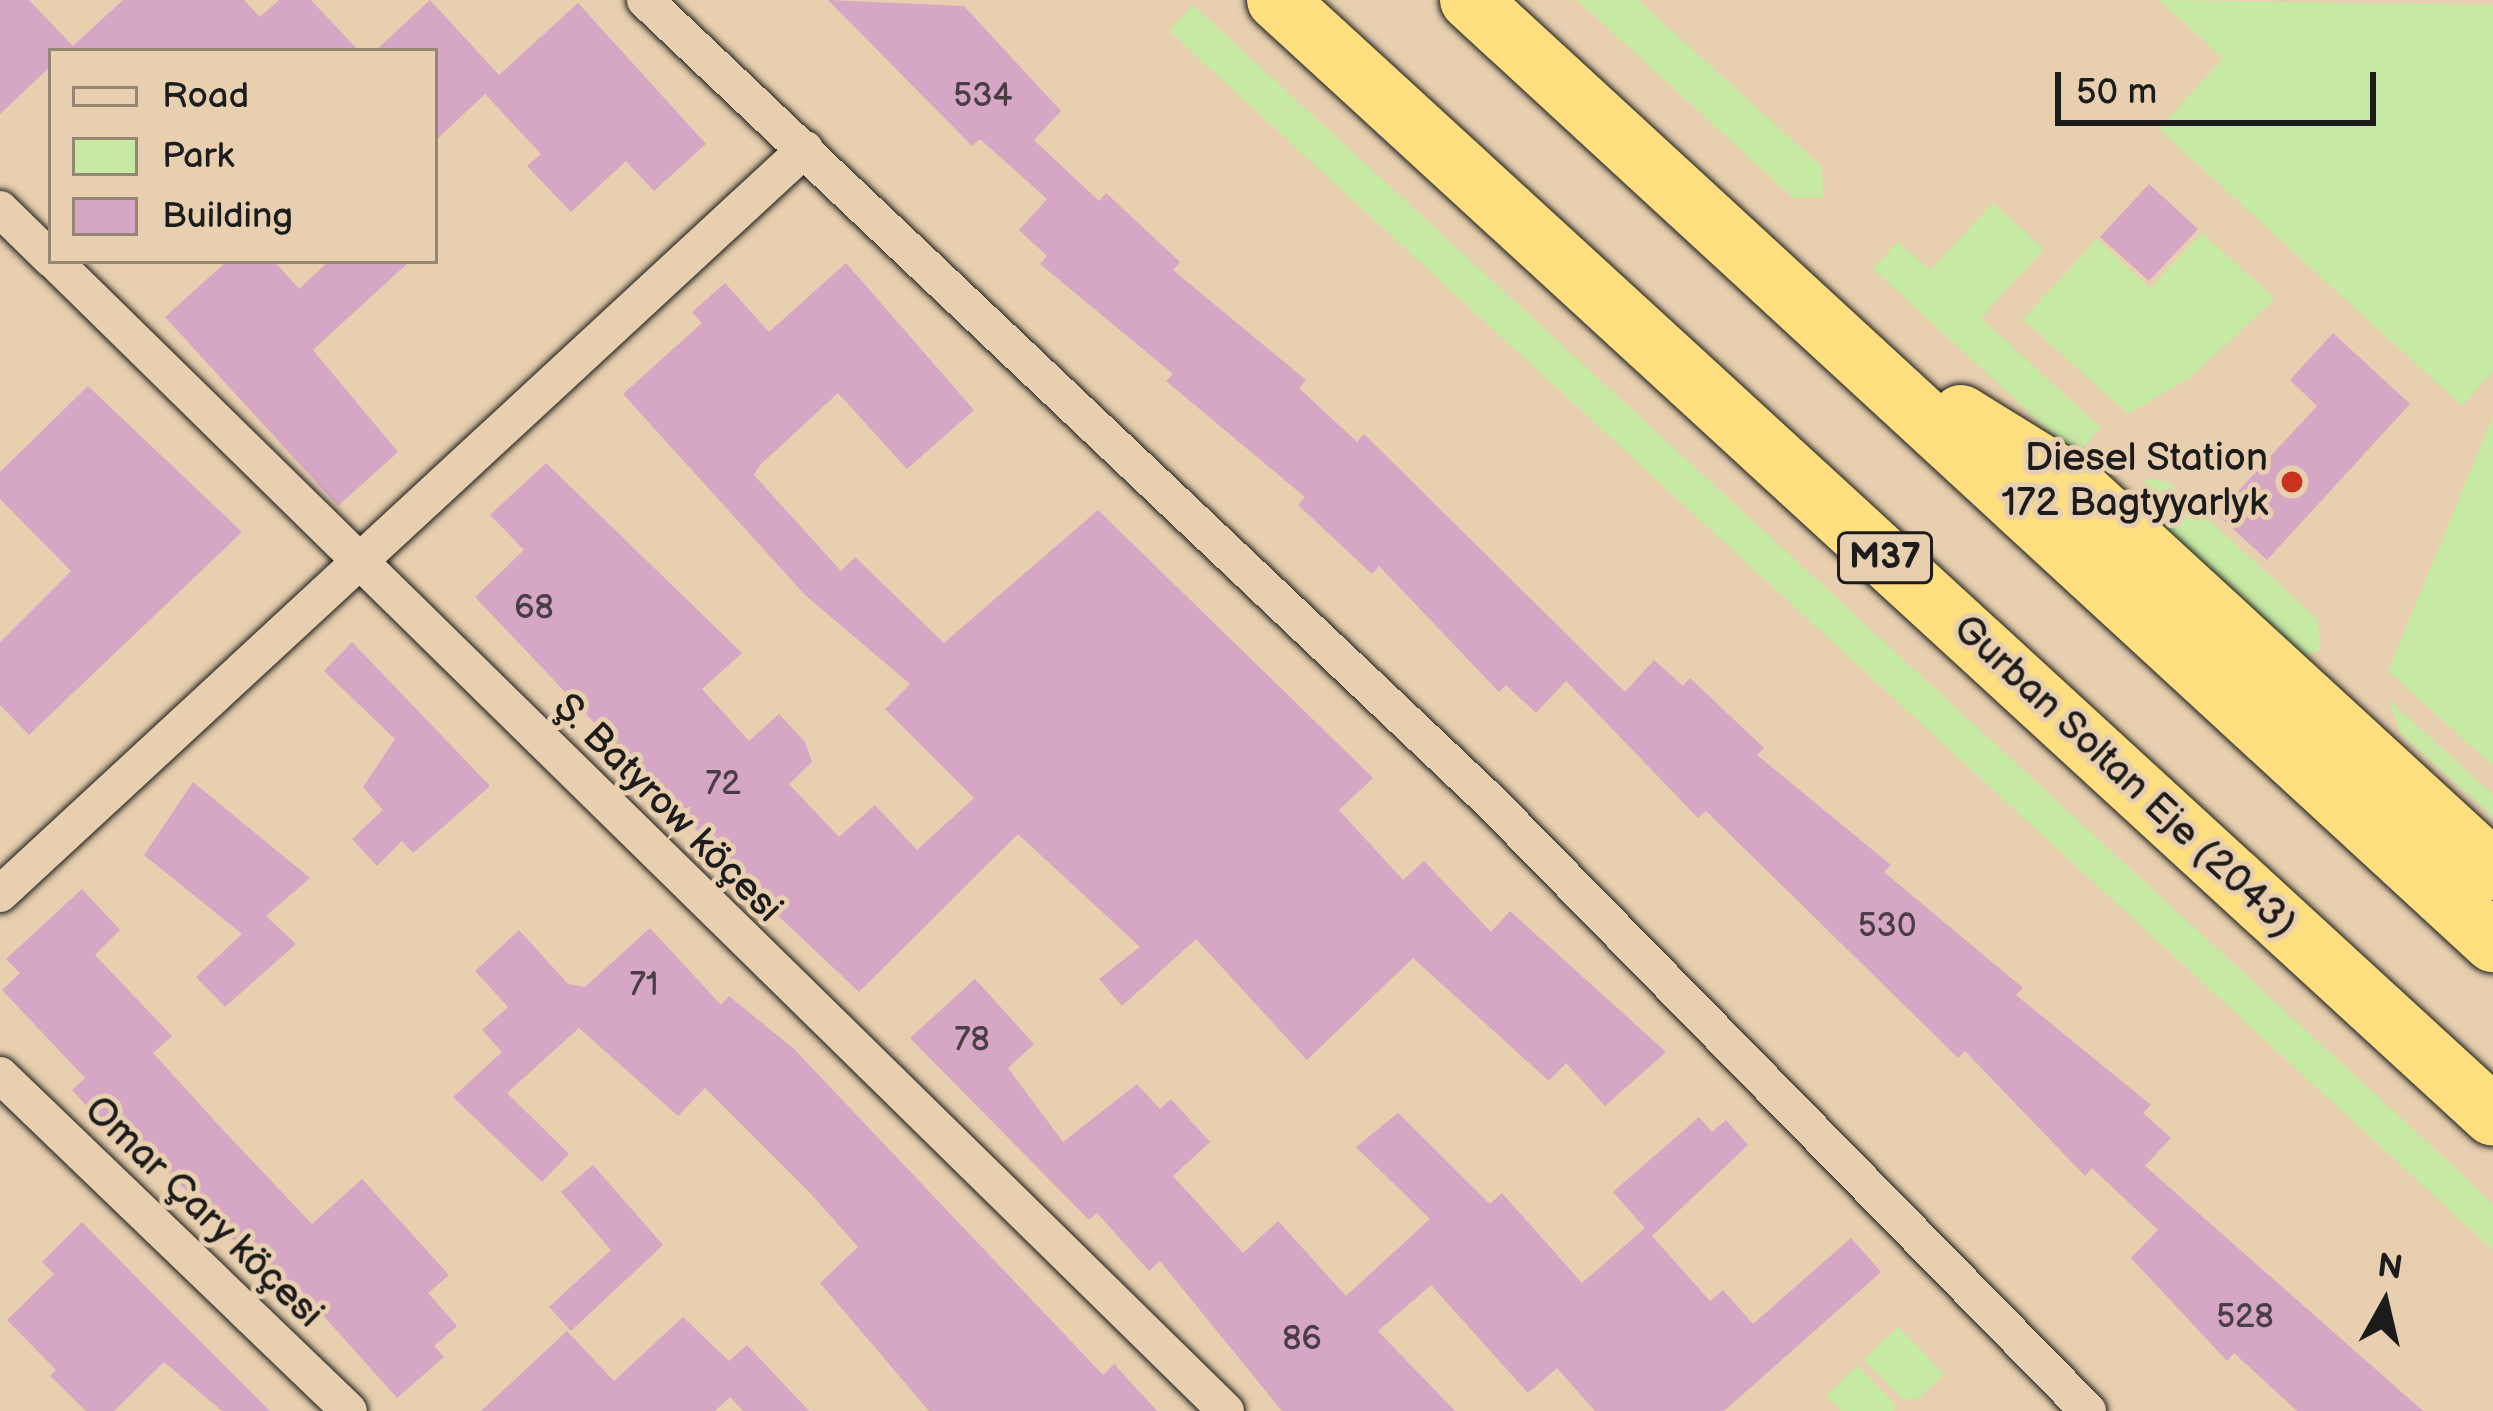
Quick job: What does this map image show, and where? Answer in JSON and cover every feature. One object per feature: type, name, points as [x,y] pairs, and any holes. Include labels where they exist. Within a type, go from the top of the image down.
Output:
[{"type":"highway","name":"Gurban Soltan Eje (2043)","points":[[1277,0],[2493,1116]]},
{"type":"highway","points":[[1470,0],[2493,943]]},
{"type":"highway","points":[[1840,339],[2074,485],[2493,870]]},
{"type":"highway","points":[[2339,729],[2493,903]]},
{"type":"street","points":[[645,0],[1492,805],[2089,1411]]},
{"type":"street","points":[[0,894],[805,149]]},
{"type":"street","name":"Ş. Batyrow köçesi","points":[[0,209],[48,256]]},
{"type":"street","name":"Ş. Batyrow köçesi","points":[[56,264],[360,557],[817,1021],[1226,1411]]},
{"type":"street","name":"Omar Çary köçesi","points":[[0,1075],[349,1411]]},
{"type":"green space","points":[[1577,0],[1638,0],[1822,167],[1823,197],[1793,198]]},
{"type":"green space","points":[[2159,0],[2493,5],[2493,372],[2462,406],[2159,129],[2223,58]]},
{"type":"green space","points":[[1193,5],[2466,1178],[2493,1205],[2493,1250],[1169,31]]},
{"type":"green space","points":[[1993,203],[2044,249],[1981,318],[2101,428],[2076,455],[1873,269],[1898,242],[1930,270]]},
{"type":"green space","points":[[2202,233],[2275,299],[2191,377],[2128,414],[2023,319],[2097,239],[2150,288]]},
{"type":"green space","points":[[2493,416],[2493,766],[2388,671]]},
{"type":"green space","points":[[2147,478],[2168,482],[2318,620],[2320,650],[2300,657],[2133,505]]},
{"type":"green space","points":[[2389,700],[2493,795],[2493,817],[2400,733]]},
{"type":"green space","points":[[1898,1327],[1944,1374],[1919,1398],[1902,1399],[1864,1360]]},
{"type":"green space","points":[[1857,1365],[1896,1405],[1894,1411],[1841,1411],[1826,1396]]},
{"type":"building","points":[[0,0],[29,0],[73,46],[123,0],[244,0],[260,17],[279,0],[311,0],[356,48],[48,48],[48,69],[0,114]]},
{"type":"building","points":[[430,0],[499,75],[578,3],[706,144],[654,191],[626,161],[571,212],[527,166],[541,154],[485,94],[438,138],[438,48],[378,48]]},
{"type":"building","points":[[828,0],[964,6],[1061,111],[1034,140],[1099,201],[1106,193],[1180,262],[1173,270],[1306,380],[1299,388],[1357,442],[1364,434],[1625,692],[1654,660],[1683,686],[1690,678],[1764,748],[1757,755],[1891,865],[1884,872],[2023,988],[2016,995],[2151,1105],[2143,1113],[2171,1138],[2145,1166],[2423,1411],[2297,1411],[2234,1353],[2227,1361],[2131,1258],[2158,1230],[2092,1168],[2085,1176],[1965,1051],[1958,1058],[1706,811],[1698,818],[1566,681],[1536,713],[1506,685],[1499,692],[1379,566],[1372,574],[1298,505],[1305,497],[1166,381],[1173,374],[1040,264],[1047,256],[1019,230],[1047,199],[980,139],[972,146]]},
{"type":"building","points":[[2149,184],[2198,229],[2149,281],[2100,237]]},
{"type":"building","points":[[846,263],[974,410],[907,469],[838,393],[760,465],[754,475],[841,571],[855,557],[944,643],[1098,510],[1373,778],[1339,810],[1403,880],[1424,861],[1491,932],[1510,911],[1666,1052],[1605,1106],[1566,1063],[1549,1081],[1413,958],[1307,1060],[1196,939],[1122,1006],[1099,979],[1140,947],[1018,834],[859,992],[771,909],[475,597],[524,550],[490,515],[546,463],[742,653],[702,689],[749,741],[779,714],[805,742],[812,762],[789,784],[839,837],[875,805],[917,850],[974,798],[885,709],[910,684],[805,595],[623,394],[702,323],[692,312],[725,283],[769,332]]},
{"type":"building","points":[[224,264],[277,264],[299,289],[326,264],[407,264],[313,350],[398,452],[338,506],[165,317]]},
{"type":"building","points":[[2333,333],[2410,404],[2267,560],[2217,514],[2317,406],[2290,380]]},
{"type":"building","points":[[88,386],[242,532],[29,735],[0,705],[0,642],[71,571],[0,499],[0,472]]},
{"type":"building","points":[[352,642],[490,786],[413,853],[402,841],[377,866],[352,839],[383,810],[363,787],[395,739],[324,671]]},
{"type":"building","points":[[193,782],[310,878],[266,916],[296,944],[225,1007],[196,977],[242,934],[144,855]]},
{"type":"building","points":[[82,889],[120,930],[95,955],[172,1036],[153,1053],[312,1224],[362,1179],[449,1275],[428,1293],[457,1326],[434,1346],[444,1357],[397,1398],[294,1283],[283,1293],[139,1141],[128,1151],[72,1090],[85,1078],[2,990],[20,973],[6,959]]},
{"type":"building","points":[[650,928],[721,1005],[729,996],[794,1049],[1103,1375],[1114,1364],[1157,1411],[929,1411],[820,1283],[858,1247],[811,1194],[705,1088],[678,1116],[579,1028],[507,1093],[569,1154],[542,1182],[453,1097],[502,1052],[482,1030],[508,1007],[475,971],[519,930],[568,984],[585,987]]},
{"type":"building","points":[[975,979],[1034,1044],[1008,1068],[1063,1142],[1137,1084],[1160,1109],[1171,1099],[1210,1142],[1173,1176],[1243,1253],[1278,1221],[1346,1296],[1430,1219],[1356,1147],[1398,1113],[1490,1204],[1502,1193],[1582,1283],[1645,1228],[1613,1192],[1699,1117],[1712,1132],[1726,1120],[1748,1145],[1652,1236],[1710,1301],[1723,1290],[1753,1324],[1851,1238],[1881,1272],[1724,1411],[1595,1411],[1557,1368],[1528,1393],[1431,1285],[1378,1331],[1455,1411],[1282,1411],[1160,1261],[1149,1271],[1097,1213],[1089,1220],[910,1038]]},
{"type":"building","points":[[593,1165],[663,1245],[571,1331],[549,1307],[611,1250],[561,1192]]},
{"type":"building","points":[[82,1222],[270,1411],[222,1411],[164,1362],[114,1411],[86,1411],[50,1376],[56,1370],[7,1320],[54,1274],[42,1262]]},
{"type":"building","points":[[683,1317],[729,1361],[747,1345],[809,1411],[743,1411],[730,1397],[715,1411],[481,1411],[567,1331],[614,1381]]},
{"type":"place","name":"Diesel Station 172 Bagtyyarlyk","points":[[2292,482]]}]
